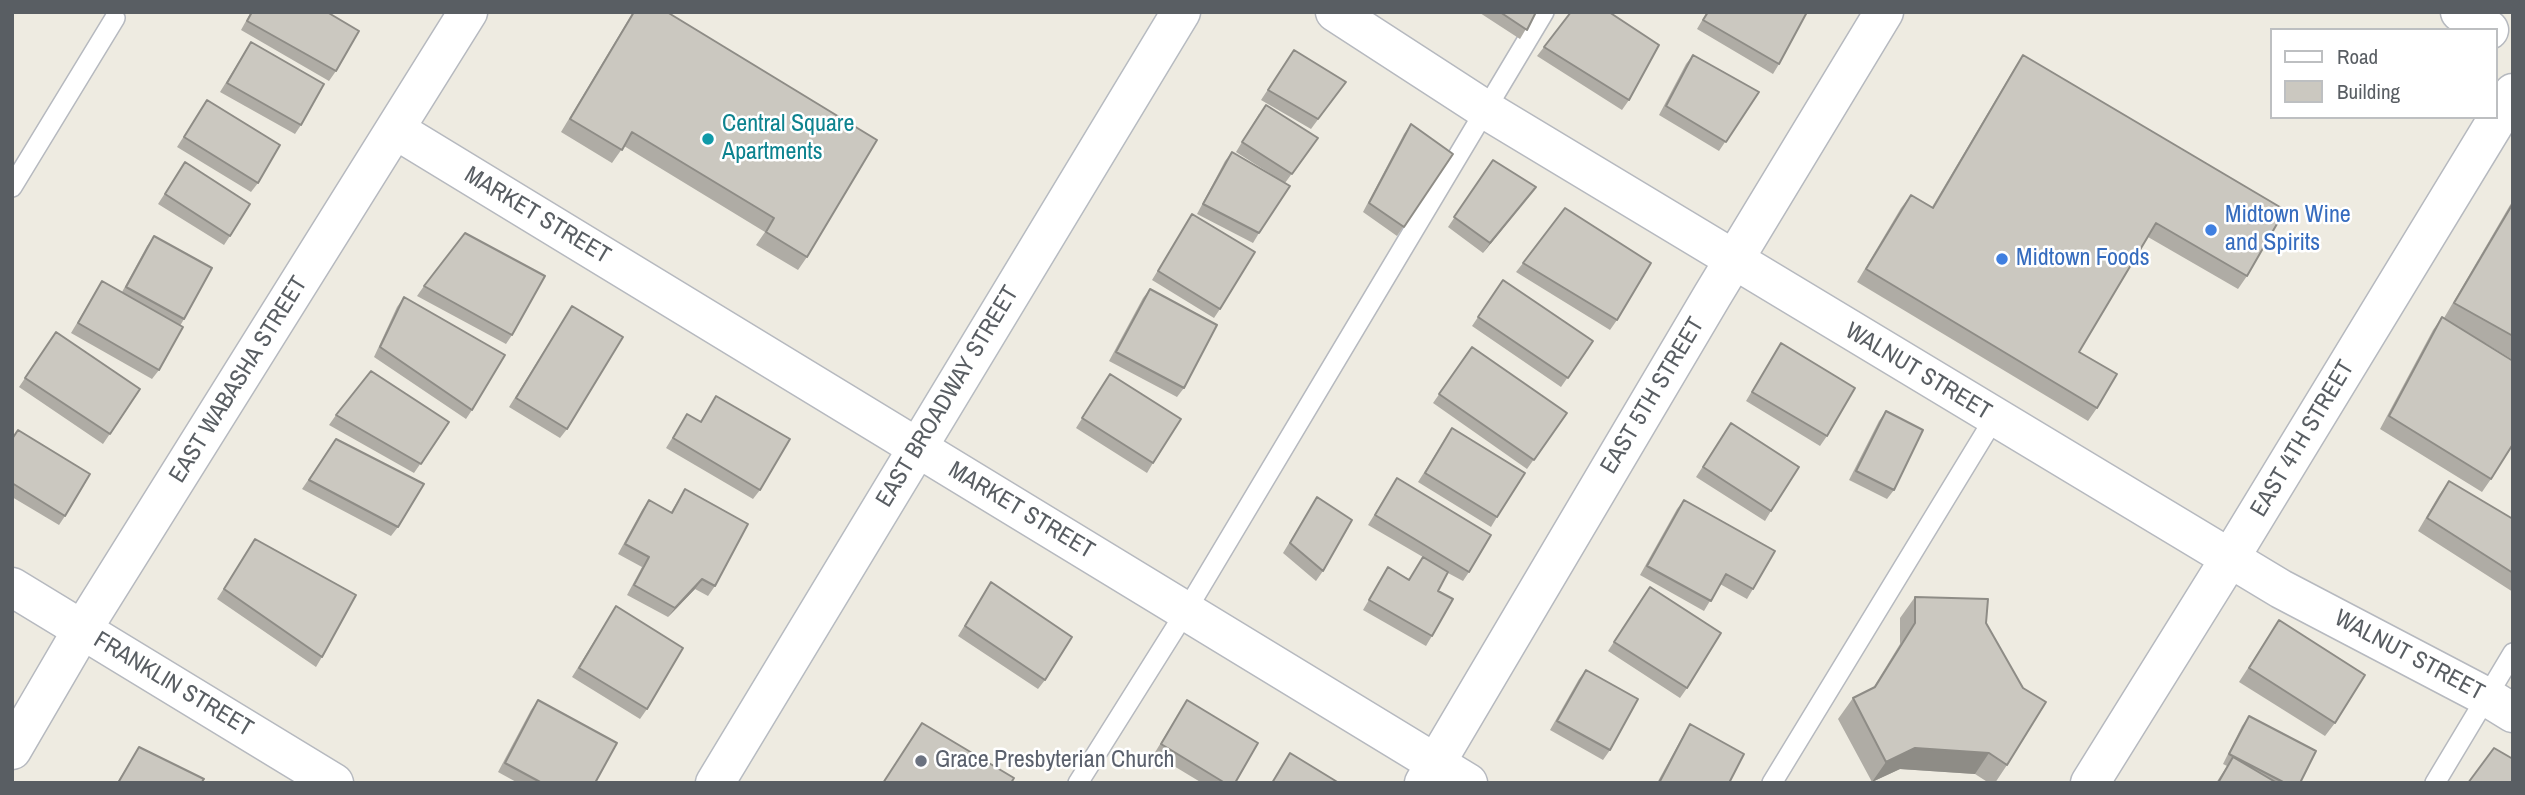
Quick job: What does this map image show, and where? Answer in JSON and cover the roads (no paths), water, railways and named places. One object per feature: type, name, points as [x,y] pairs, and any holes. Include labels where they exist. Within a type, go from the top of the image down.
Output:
[{"type":"street","name":"EAST WABASHA STREET","points":[[12,750],[82,630],[468,12]]},
{"type":"street","name":"EAST BROADWAY STREET","points":[[715,783],[1181,12]]},
{"type":"street","name":"WALNUT STREET","points":[[1335,12],[1486,110],[2281,589],[2500,705]]},
{"type":"street","name":"EAST 5TH STREET","points":[[1430,772],[1884,12]]},
{"type":"street","points":[[2460,12],[2486,28]]},
{"type":"street","points":[[2497,35],[2513,44]]},
{"type":"street","name":"EAST 4TH STREET","points":[[2090,783],[2513,93]]},
{"type":"street","name":"MARKET STREET","points":[[396,130],[1186,611],[1430,772],[1468,783]]},
{"type":"street","name":"FRANKLIN STREET","points":[[12,587],[334,783]]},
{"type":"lane","points":[[1078,783],[1186,611],[1544,12]]},
{"type":"lane","points":[[12,187],[115,18]]},
{"type":"lane","points":[[1772,783],[1995,417]]},
{"type":"lane","points":[[2435,783],[2500,705],[2513,653]]},
{"type":"place","name":"Central Square Apartments","points":[[708,139]]},
{"type":"place","name":"Midtown Wine and Spirits","points":[[2211,230]]},
{"type":"place","name":"Midtown Foods","points":[[2002,259]]},
{"type":"place","name":"Grace Presbyterian Church","points":[[921,761]]}]
